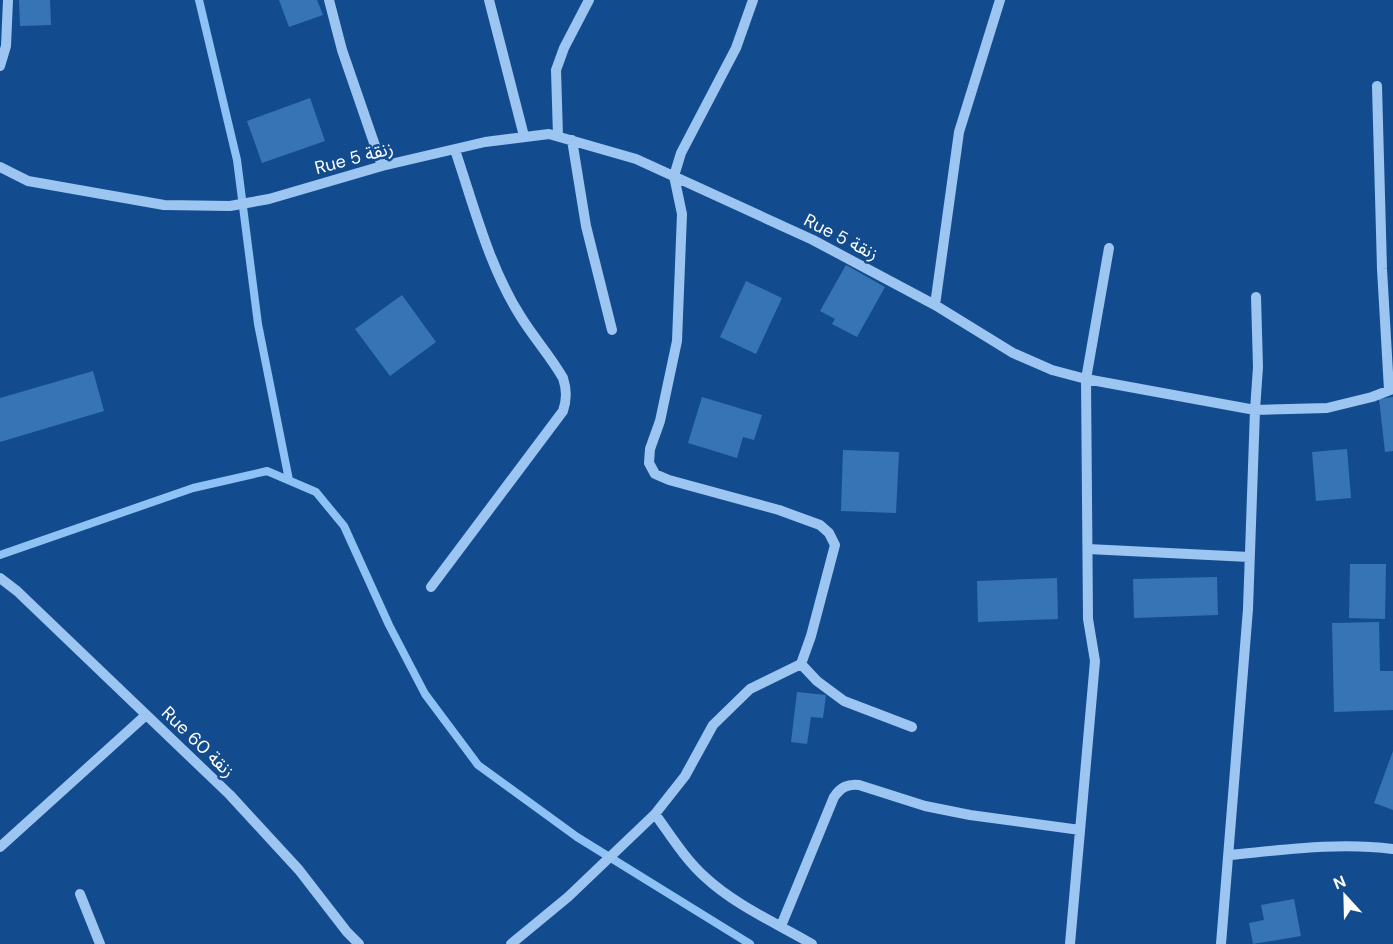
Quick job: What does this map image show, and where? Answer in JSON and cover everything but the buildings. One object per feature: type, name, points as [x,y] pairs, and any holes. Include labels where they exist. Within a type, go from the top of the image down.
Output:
[{"type":"street","points":[[0,66],[6,46],[8,0]]},
{"type":"street","points":[[329,0],[342,50],[382,166]]},
{"type":"street","points":[[489,0],[524,136]]},
{"type":"street","points":[[558,136],[556,70],[564,48],[589,0]]},
{"type":"street","points":[[511,944],[568,897],[656,814],[685,776],[713,725],[750,689],[801,664],[811,636],[834,545],[829,533],[820,525],[779,510],[669,480],[655,474],[650,463],[650,449],[660,421],[677,341],[682,214],[675,176],[681,153],[736,48],[753,0]]},
{"type":"street","points":[[935,305],[959,132],[1000,0]]},
{"type":"street","points":[[1377,86],[1382,269],[1391,390]]},
{"type":"street","name":"Rue 5 زنقة","points":[[0,168],[28,180],[164,205],[230,206],[269,199],[382,166],[485,142],[549,134],[636,159],[813,240],[935,305],[1013,353],[1052,370],[1086,379],[1255,410],[1327,408],[1391,390]]},
{"type":"street","points":[[572,141],[586,226],[612,330]]},
{"type":"street","points":[[431,587],[563,411],[567,400],[567,389],[563,378],[521,316],[485,243],[455,150]]},
{"type":"street","points":[[1070,944],[1095,661],[1088,619],[1086,379],[1108,248]]},
{"type":"street","points":[[1221,944],[1245,665],[1258,367],[1256,297]]},
{"type":"street","points":[[1088,549],[1249,557]]},
{"type":"street","name":"Rue 60 زنقة","points":[[0,578],[17,591],[230,795],[300,870],[346,932],[359,944]]},
{"type":"street","points":[[801,664],[817,681],[844,701],[912,727]]},
{"type":"street","points":[[0,848],[146,715]]},
{"type":"street","points":[[781,926],[834,797],[840,788],[849,784],[926,806],[970,815],[1080,830]]},
{"type":"street","points":[[656,814],[687,858],[706,878],[730,896],[812,944]]},
{"type":"street","points":[[1229,855],[1321,846],[1370,846],[1393,849]]},
{"type":"street","points":[[80,894],[100,944]]},
{"type":"waterway","points":[[199,0],[237,160],[258,324],[289,480]]},
{"type":"waterway","points":[[0,555],[193,488],[267,471],[316,492],[344,526],[389,625],[425,694],[478,765],[577,837],[750,944]]}]
